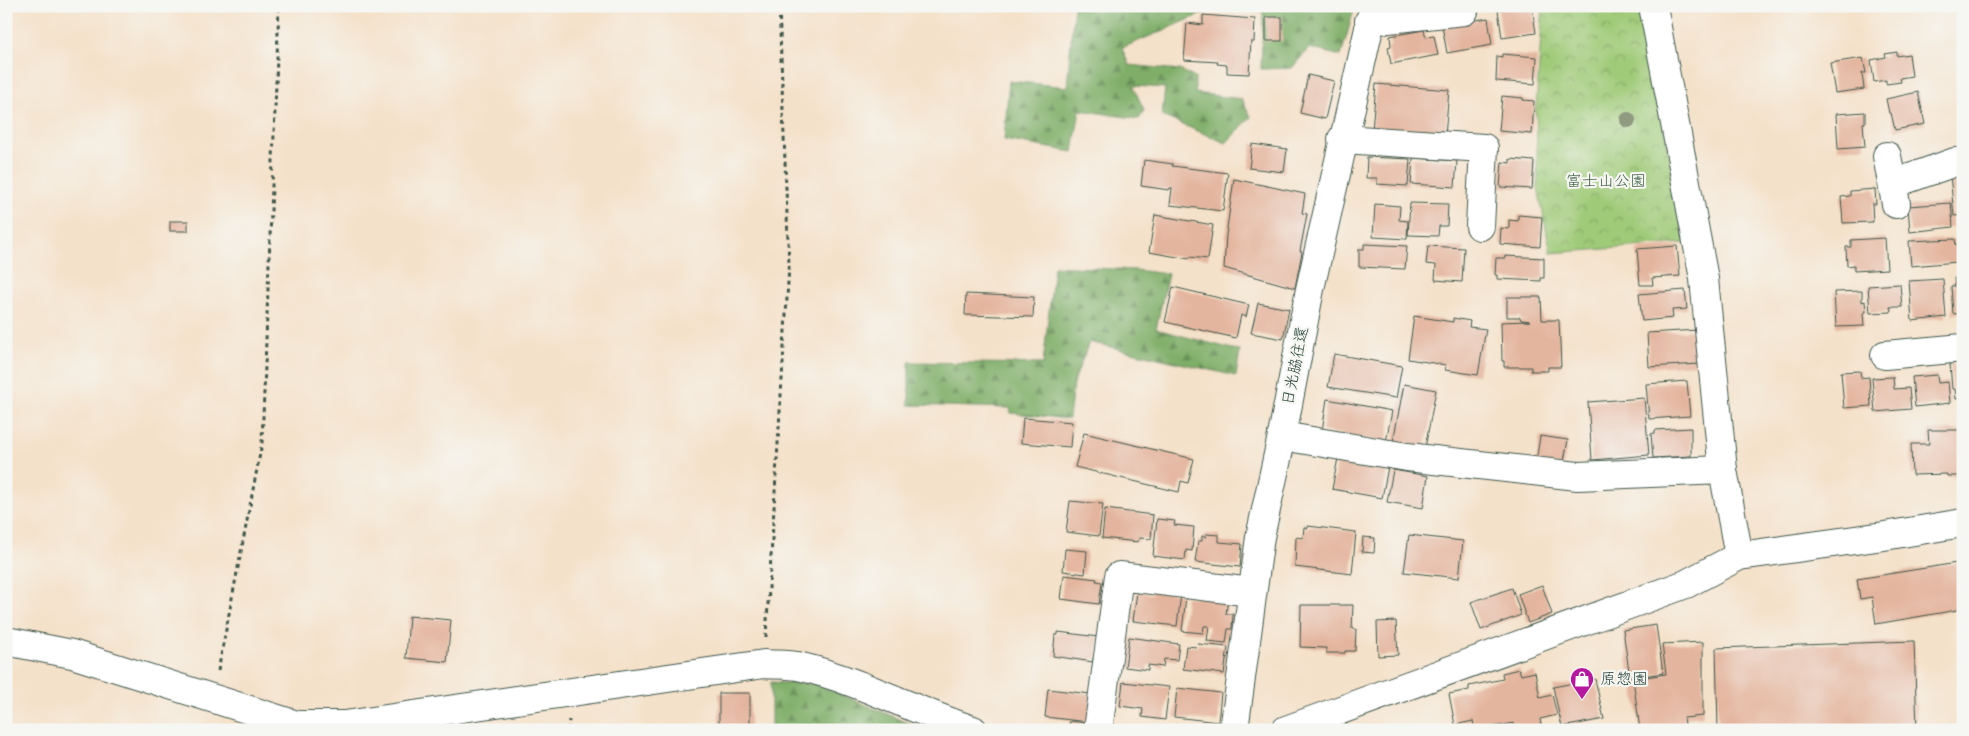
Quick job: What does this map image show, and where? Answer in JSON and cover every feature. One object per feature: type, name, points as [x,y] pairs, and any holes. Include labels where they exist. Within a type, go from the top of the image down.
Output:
[{"type":"street","points":[[1653,6],[1704,279],[1723,470],[1739,556]]},
{"type":"street","points":[[1372,14],[1464,11]]},
{"type":"street","name":"日光脇往還","points":[[1234,730],[1260,537],[1282,436],[1310,289],[1342,140],[1372,14]]},
{"type":"street","points":[[1342,140],[1484,139],[1480,226]]},
{"type":"street","points":[[1887,156],[1895,194],[1955,162],[1963,162]]},
{"type":"street","points":[[1885,355],[1963,348]]},
{"type":"street","points":[[1282,436],[1407,457],[1578,476],[1723,470]]},
{"type":"street","points":[[1286,730],[1686,584],[1739,556],[1963,523]]},
{"type":"street","points":[[1098,730],[1119,576],[1252,592]]},
{"type":"street","points":[[6,642],[72,654],[297,725],[346,725],[764,664],[801,667],[854,684],[948,722],[973,730]]},
{"type":"path","points":[[213,699],[262,443],[279,6]]},
{"type":"path","points":[[764,664],[789,266],[779,6]]},
{"type":"green space","points":[[1074,6],[1355,6],[1341,56],[1309,48],[1292,68],[1261,69],[1263,11],[1216,8],[1122,48],[1129,65],[1180,70],[1195,78],[1195,93],[1242,99],[1251,117],[1226,143],[1162,116],[1165,88],[1133,86],[1144,110],[1139,119],[1080,110],[1073,152],[1004,140],[1009,81],[1067,87]]},
{"type":"green space","name":"富士山公園","points":[[1543,6],[1643,6],[1685,243],[1551,253],[1538,188],[1536,108]]},
{"type":"green space","points":[[1054,266],[1135,270],[1168,274],[1156,329],[1240,351],[1236,376],[1089,342],[1073,384],[1069,419],[1011,413],[1010,408],[909,405],[909,362],[1043,364]]},
{"type":"green space","points":[[771,682],[816,684],[920,728],[920,730],[771,730]]},
{"type":"building","points":[[1532,6],[1536,33],[1502,38],[1498,10]]},
{"type":"building","points":[[1203,15],[1255,19],[1254,42],[1251,42],[1249,74],[1227,73],[1227,65],[1217,64],[1218,62],[1184,60],[1187,23],[1203,25]]},
{"type":"building","points":[[1266,17],[1282,17],[1282,41],[1266,41]]},
{"type":"building","points":[[1488,18],[1492,45],[1447,53],[1442,26]]},
{"type":"building","points":[[1424,30],[1426,37],[1434,36],[1438,55],[1391,64],[1388,47],[1391,46],[1390,36]]},
{"type":"building","points":[[1897,52],[1897,56],[1909,54],[1912,76],[1900,78],[1901,82],[1886,84],[1886,80],[1874,82],[1871,60],[1886,57],[1885,54]]},
{"type":"building","points":[[1502,54],[1537,57],[1535,84],[1496,81],[1497,56],[1502,57]]},
{"type":"building","points":[[1863,58],[1866,73],[1862,73],[1864,89],[1835,93],[1830,63]]},
{"type":"building","points":[[1308,75],[1334,81],[1325,119],[1300,113]]},
{"type":"building","points":[[1376,84],[1449,90],[1445,136],[1372,130]]},
{"type":"building","points":[[1918,92],[1925,124],[1895,130],[1886,99]]},
{"type":"building","points":[[1502,96],[1534,101],[1532,134],[1499,131]]},
{"type":"building","points":[[1865,112],[1865,123],[1863,123],[1865,147],[1838,149],[1836,114]]},
{"type":"building","points":[[1252,144],[1287,149],[1284,172],[1249,168]]},
{"type":"building","points":[[1367,157],[1410,159],[1408,186],[1377,184],[1377,178],[1366,178]]},
{"type":"building","points":[[1413,158],[1457,161],[1455,187],[1411,184]]},
{"type":"building","points":[[1510,159],[1534,161],[1532,189],[1500,187],[1502,162],[1510,163]]},
{"type":"building","points":[[1144,160],[1173,164],[1172,166],[1228,173],[1223,211],[1170,205],[1172,188],[1169,190],[1141,186]]},
{"type":"building","points":[[1963,173],[1963,215],[1954,216],[1950,174]]},
{"type":"building","points":[[1234,179],[1305,194],[1302,213],[1307,214],[1295,288],[1224,268],[1226,235]]},
{"type":"building","points":[[1875,189],[1876,204],[1872,204],[1873,222],[1843,223],[1841,197],[1850,196],[1850,191]]},
{"type":"building","points":[[1410,203],[1448,204],[1447,226],[1439,226],[1438,236],[1408,235]]},
{"type":"building","points":[[1951,203],[1953,227],[1910,232],[1908,206]]},
{"type":"building","points":[[1375,204],[1400,206],[1399,220],[1408,221],[1407,239],[1373,237]]},
{"type":"building","points":[[1155,215],[1213,225],[1208,259],[1190,257],[1189,259],[1149,252]]},
{"type":"building","points":[[1518,215],[1542,217],[1540,247],[1500,244],[1501,228],[1509,229],[1509,220],[1518,221]]},
{"type":"building","points":[[170,221],[188,221],[188,231],[170,231]]},
{"type":"building","points":[[1885,238],[1887,269],[1854,271],[1854,265],[1847,266],[1846,247],[1851,247],[1851,240]]},
{"type":"building","points":[[1955,239],[1956,245],[1963,244],[1963,265],[1958,265],[1957,254],[1957,262],[1911,266],[1909,241]]},
{"type":"building","points":[[1364,244],[1407,246],[1405,269],[1359,267],[1359,249],[1364,249]]},
{"type":"building","points":[[1428,246],[1464,248],[1462,282],[1435,280],[1436,265],[1426,264]]},
{"type":"building","points":[[1677,246],[1680,276],[1652,278],[1653,285],[1640,285],[1637,249]]},
{"type":"building","points":[[1505,256],[1544,258],[1544,278],[1541,278],[1541,281],[1497,279],[1497,275],[1495,275],[1496,258],[1505,258]]},
{"type":"building","points":[[1963,277],[1963,313],[1953,314],[1951,286],[1955,286],[1954,278]]},
{"type":"building","points":[[1943,279],[1946,317],[1912,321],[1909,281]]},
{"type":"building","points":[[1900,284],[1902,307],[1890,307],[1891,312],[1870,313],[1868,286]]},
{"type":"building","points":[[1173,287],[1249,305],[1246,317],[1241,315],[1236,338],[1165,322]]},
{"type":"building","points":[[1685,290],[1687,309],[1672,310],[1673,318],[1642,321],[1639,294]]},
{"type":"building","points":[[1862,291],[1862,302],[1865,301],[1866,312],[1863,313],[1864,326],[1836,327],[1834,292]]},
{"type":"building","points":[[966,294],[1034,297],[1033,317],[965,315]]},
{"type":"building","points":[[1507,297],[1541,297],[1542,320],[1559,320],[1561,367],[1548,367],[1548,371],[1531,371],[1531,367],[1504,367],[1504,361],[1502,361],[1501,322],[1530,321],[1521,320],[1520,317],[1507,317]]},
{"type":"building","points":[[1258,303],[1289,309],[1283,339],[1251,333]]},
{"type":"building","points":[[1414,316],[1453,322],[1453,318],[1470,321],[1469,327],[1486,329],[1478,375],[1445,370],[1446,365],[1408,359]]},
{"type":"building","points":[[1698,330],[1700,364],[1649,367],[1647,333]]},
{"type":"building","points":[[1334,354],[1402,366],[1396,398],[1328,387]]},
{"type":"building","points":[[1963,362],[1963,398],[1956,399],[1955,389],[1952,389],[1950,364]]},
{"type":"building","points":[[1860,371],[1861,378],[1869,377],[1871,406],[1844,408],[1841,372]]},
{"type":"building","points":[[1937,375],[1938,383],[1948,382],[1950,403],[1915,407],[1912,377]]},
{"type":"building","points":[[1893,377],[1894,389],[1909,388],[1911,409],[1875,412],[1872,378]]},
{"type":"building","points":[[1687,381],[1690,416],[1649,419],[1646,384]]},
{"type":"building","points":[[1404,384],[1436,390],[1425,448],[1393,442]]},
{"type":"building","points":[[1644,398],[1649,455],[1592,460],[1588,402]]},
{"type":"building","points":[[1327,399],[1392,411],[1386,442],[1322,431]]},
{"type":"building","points":[[1023,418],[1072,422],[1070,447],[1021,443]]},
{"type":"building","points":[[1691,428],[1691,456],[1653,458],[1651,434],[1655,433],[1655,430]]},
{"type":"building","points":[[1928,430],[1963,430],[1963,476],[1947,476],[1947,474],[1912,475],[1911,444],[1929,444]]},
{"type":"building","points":[[1084,433],[1194,459],[1188,483],[1181,481],[1179,492],[1075,467]]},
{"type":"building","points":[[1540,436],[1568,440],[1563,466],[1536,462]]},
{"type":"building","points":[[1338,458],[1388,467],[1382,498],[1332,489]]},
{"type":"building","points":[[1393,470],[1428,476],[1423,508],[1387,502]]},
{"type":"building","points":[[1070,501],[1103,504],[1099,536],[1066,532]]},
{"type":"building","points":[[1105,509],[1153,515],[1151,539],[1139,538],[1138,542],[1102,538]]},
{"type":"building","points":[[1157,519],[1175,521],[1174,525],[1194,527],[1192,551],[1186,550],[1185,560],[1153,556]]},
{"type":"building","points":[[1308,526],[1356,532],[1352,574],[1295,567],[1296,537],[1303,538],[1304,527],[1308,528]]},
{"type":"building","points":[[1206,534],[1219,535],[1219,542],[1242,544],[1240,567],[1195,562],[1198,541],[1202,541],[1202,536],[1206,537]]},
{"type":"building","points":[[1409,535],[1463,541],[1459,578],[1404,572]]},
{"type":"building","points":[[1363,537],[1375,538],[1374,553],[1362,552]]},
{"type":"building","points":[[1065,549],[1087,551],[1085,574],[1063,571]]},
{"type":"building","points":[[1963,562],[1963,609],[1876,624],[1872,597],[1860,599],[1857,579]]},
{"type":"building","points":[[1064,575],[1097,579],[1096,581],[1102,582],[1099,604],[1061,599]]},
{"type":"building","points":[[1542,585],[1552,614],[1528,623],[1518,594]]},
{"type":"building","points":[[1512,588],[1521,615],[1481,630],[1471,602]]},
{"type":"building","points":[[1152,590],[1181,594],[1177,626],[1133,621],[1137,592],[1152,594]]},
{"type":"building","points":[[1186,597],[1228,598],[1226,614],[1233,614],[1232,629],[1228,629],[1226,643],[1207,641],[1209,626],[1204,626],[1203,633],[1182,631]]},
{"type":"building","points":[[1301,605],[1353,605],[1352,629],[1356,629],[1355,651],[1326,653],[1326,648],[1300,647]]},
{"type":"building","points":[[409,616],[451,620],[447,662],[406,658]]},
{"type":"building","points":[[1396,621],[1398,655],[1378,656],[1377,622]]},
{"type":"building","points":[[1656,625],[1663,673],[1630,678],[1623,630]]},
{"type":"building","points":[[1058,632],[1099,637],[1097,658],[1093,658],[1093,662],[1053,656],[1055,635],[1058,635]]},
{"type":"building","points":[[1129,637],[1179,644],[1177,660],[1164,659],[1163,667],[1148,665],[1148,670],[1125,667]]},
{"type":"building","points":[[1914,641],[1917,730],[1718,730],[1716,648]]},
{"type":"building","points":[[1703,642],[1703,716],[1684,718],[1686,730],[1640,730],[1633,679],[1666,674],[1662,644]]},
{"type":"building","points":[[1198,644],[1228,647],[1224,674],[1183,669],[1186,646],[1197,647]]},
{"type":"building","points":[[1519,669],[1521,675],[1535,672],[1540,698],[1552,695],[1557,715],[1540,719],[1541,725],[1517,730],[1515,730],[1514,723],[1477,730],[1475,730],[1473,721],[1455,725],[1449,694],[1469,690],[1469,686],[1503,679],[1502,673]]},
{"type":"building","points":[[1595,679],[1604,719],[1562,727],[1553,687]]},
{"type":"building","points":[[1123,682],[1169,687],[1165,720],[1142,717],[1143,709],[1120,706]]},
{"type":"building","points":[[1177,688],[1221,693],[1218,722],[1174,717]]},
{"type":"building","points":[[1048,689],[1091,694],[1089,722],[1045,717]]},
{"type":"building","points":[[719,693],[750,693],[750,730],[711,730],[711,724],[719,724]]},
{"type":"building","points":[[1070,721],[1094,724],[1094,730],[1069,730]]},
{"type":"place","name":"原惣園","points":[[1582,700]]}]
